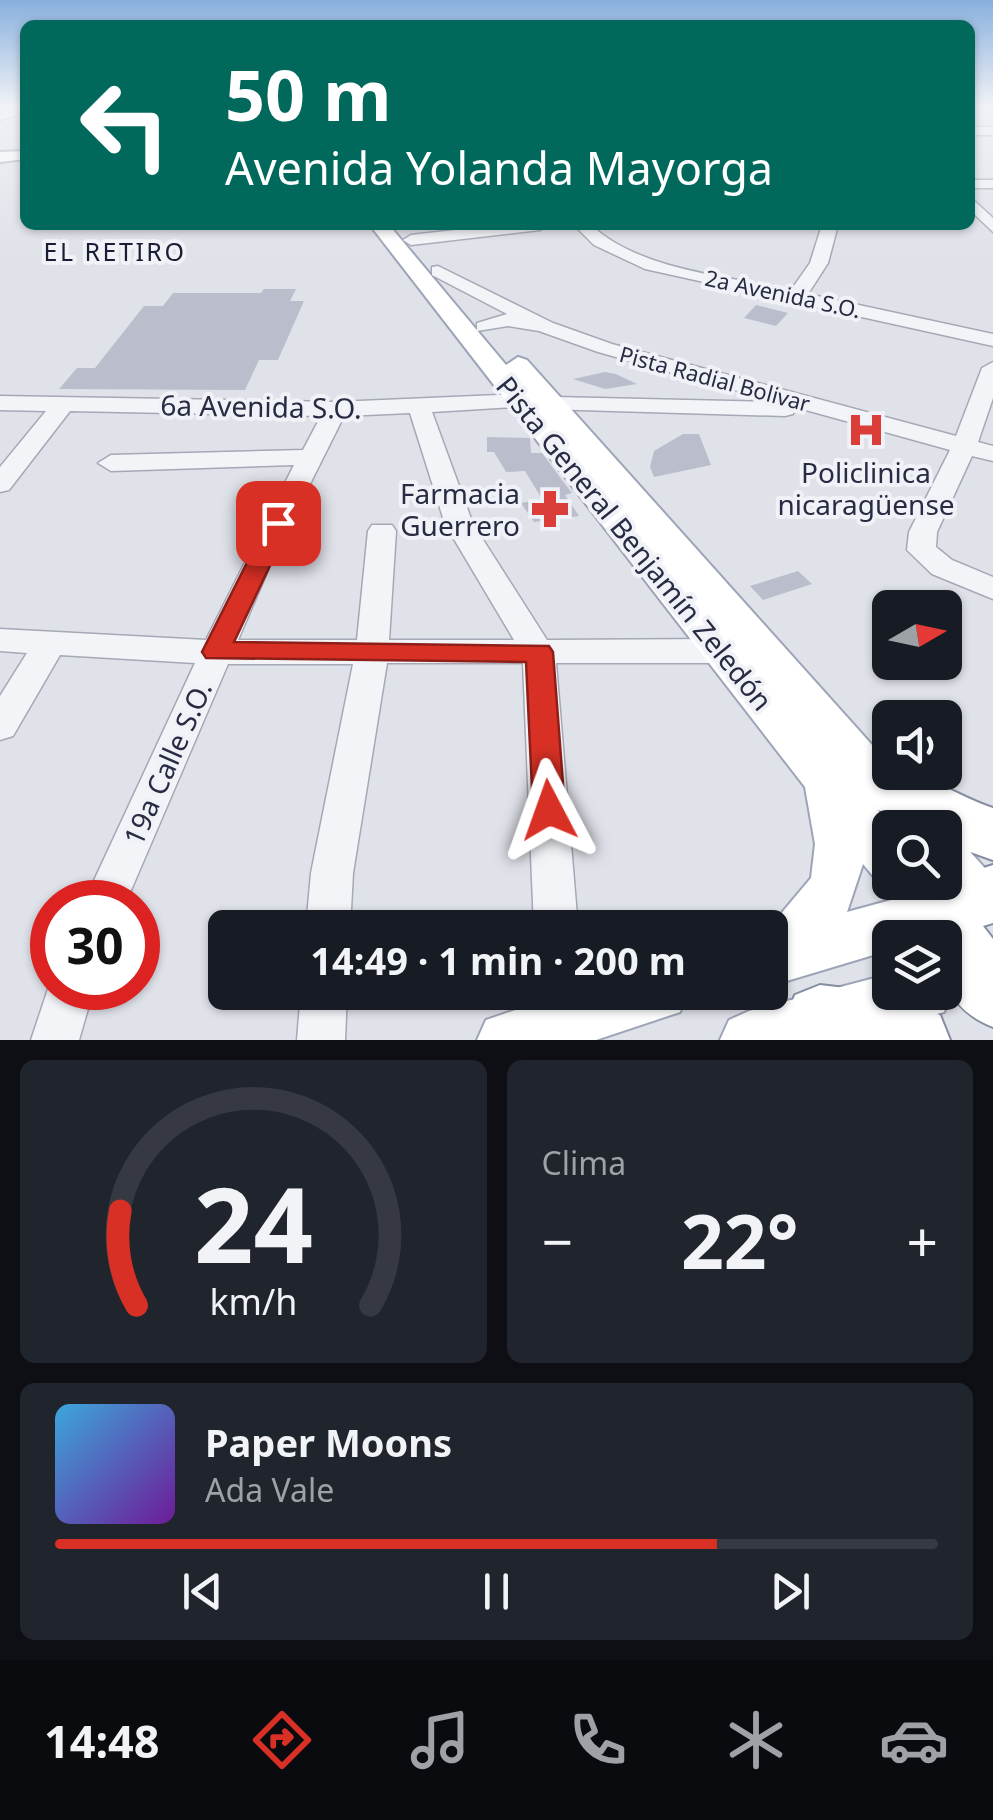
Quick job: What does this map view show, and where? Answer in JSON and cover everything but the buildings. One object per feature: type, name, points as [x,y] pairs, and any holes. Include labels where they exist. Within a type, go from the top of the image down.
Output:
[{"type":"highway","points":[[847,776],[993,834]]},
{"type":"highway","points":[[820,1020],[854,1024],[915,1040]]},
{"type":"main road","name":"Pista General Benjamín Zeledón","points":[[393,231],[438,271],[500,362],[584,441],[620,485],[847,776],[872,825]]},
{"type":"main road","name":"Pista General Benjamín Zeledón","points":[[393,231],[500,362],[722,651],[847,776],[893,810]]},
{"type":"main road","points":[[500,362],[596,468],[620,485]]},
{"type":"main road","points":[[788,943],[834,890],[841,868],[847,776]]},
{"type":"main road","points":[[788,956],[872,946]]},
{"type":"main road","points":[[749,1040],[820,1020],[872,989]]},
{"type":"main road","points":[[506,1040],[556,1010]]},
{"type":"street","points":[[975,206],[993,226]]},
{"type":"street","name":"2a Avenida S.O.","points":[[587,230],[600,242],[652,265],[993,340]]},
{"type":"street","points":[[796,296],[826,251],[829,230]]},
{"type":"street","name":"Pista Radial Bolivar","points":[[438,271],[546,328],[716,380],[842,413]]},
{"type":"street","points":[[500,362],[514,320],[560,338],[606,348]]},
{"type":"street","name":"Pista Radial Bolivar","points":[[500,362],[646,407],[842,413]]},
{"type":"street","name":"6a Avenida S.O.","points":[[0,404],[419,406],[500,362]]},
{"type":"street","points":[[993,368],[964,446],[924,532],[921,550],[942,567],[993,589]]},
{"type":"street","points":[[694,408],[722,398],[724,390],[716,380]]},
{"type":"street","points":[[0,484],[64,404]]},
{"type":"street","points":[[419,406],[459,524],[540,652],[555,910]]},
{"type":"street","points":[[584,441],[585,427],[593,417],[646,407]]},
{"type":"street","name":"19a Calle S.O.","points":[[115,880],[260,556],[314,458],[336,408]]},
{"type":"street","points":[[842,413],[993,454]]},
{"type":"street","points":[[111,463],[314,458]]},
{"type":"street","points":[[329,910],[332,873],[372,652],[382,531]]},
{"type":"street","points":[[0,640],[216,652],[722,651]]},
{"type":"street","points":[[0,726],[51,642]]},
{"type":"street","points":[[55,1040],[64,1010]]},
{"type":"street","points":[[321,1040],[323,1010]]},
{"type":"place","name":"Policlinica nicaragüense","points":[[866,430]]},
{"type":"place","name":"Farmacia Guerrero","points":[[550,509]]},
{"type":"district","name":"EL RETIRO","points":[[115,251]]},
{"type":"route","points":[[278,523],[216,652],[540,652],[549,810]]}]
